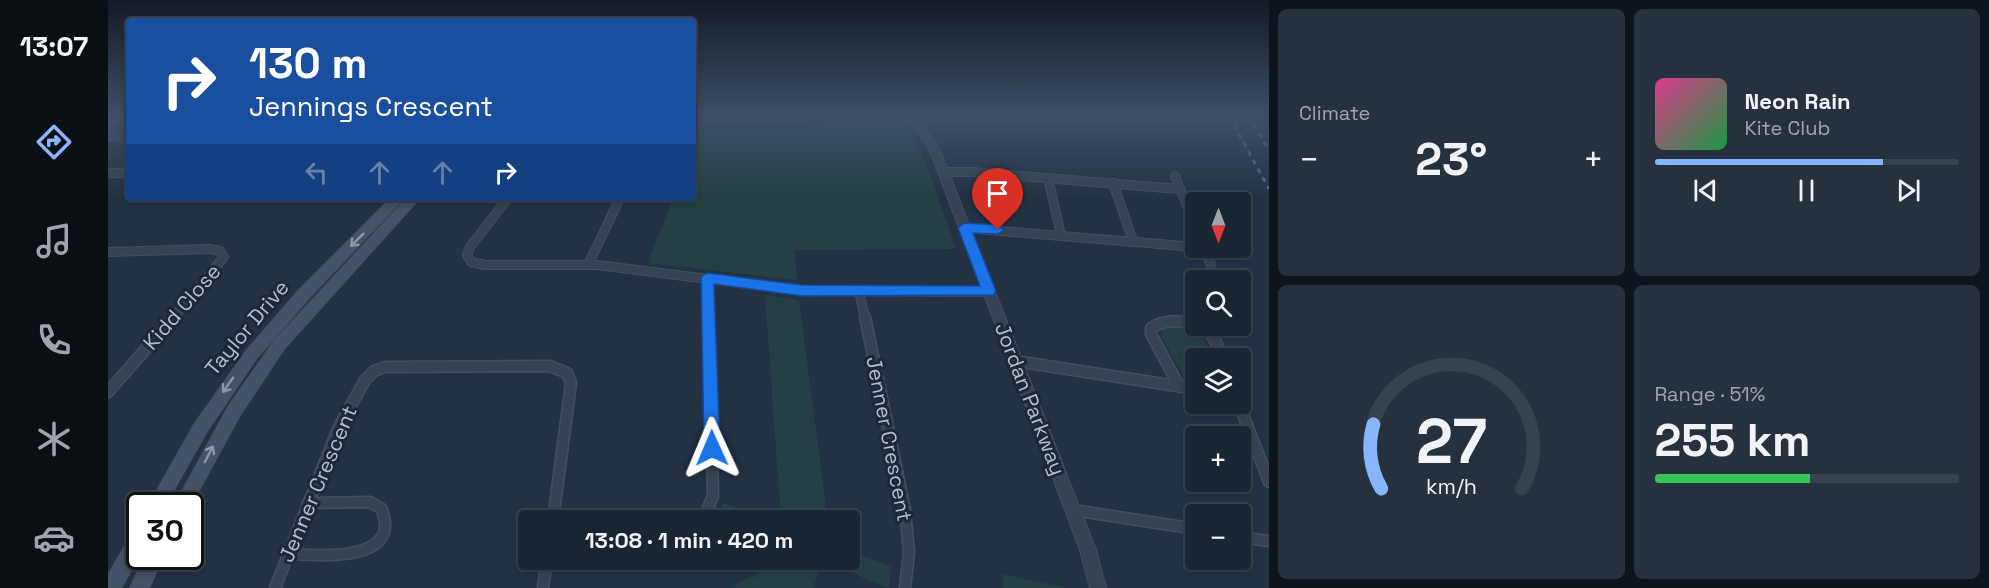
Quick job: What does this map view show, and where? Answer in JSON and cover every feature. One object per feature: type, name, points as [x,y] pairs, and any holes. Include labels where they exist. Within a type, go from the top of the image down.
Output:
[{"type":"main road","name":"Taylor Drive","points":[[163,492],[189,444],[252,353],[308,290],[395,201]]},
{"type":"main road","name":"Taylor Drive","points":[[189,492],[231,414],[272,355],[295,325],[411,201]]},
{"type":"main road","points":[[111,588],[126,561]]},
{"type":"main road","points":[[139,588],[149,570]]},
{"type":"street","name":"Jordan Parkway","points":[[931,143],[1073,510],[1088,550],[1098,588]]},
{"type":"street","points":[[108,173],[126,172]]},
{"type":"street","points":[[943,172],[1179,189]]},
{"type":"street","points":[[1174,176],[1185,203]]},
{"type":"street","points":[[1048,178],[1061,235]]},
{"type":"street","points":[[1113,183],[1133,241]]},
{"type":"street","points":[[506,201],[470,247],[467,255],[471,262],[485,265],[588,265],[802,291],[989,291]]},
{"type":"street","points":[[588,265],[619,201]]},
{"type":"street","points":[[964,228],[1185,246]]},
{"type":"street","name":"Kidd Close","points":[[108,252],[210,249],[220,251],[224,257],[220,265],[108,393]]},
{"type":"street","points":[[1208,258],[1211,265]]},
{"type":"street","points":[[707,510],[713,496],[708,278]]},
{"type":"street","name":"Jenner Crescent","points":[[859,291],[906,518],[909,552],[905,588]]},
{"type":"street","points":[[1179,386],[1151,334],[1151,328],[1156,323],[1162,321],[1187,323],[1203,330],[1214,339],[1218,348]]},
{"type":"street","points":[[1015,361],[1185,387]]},
{"type":"street","name":"Jenner Crescent","points":[[274,588],[338,429],[365,380],[374,371],[394,366],[550,366],[560,368],[571,377],[554,510]]},
{"type":"street","points":[[1243,414],[1269,482]]},
{"type":"street","points":[[288,554],[354,554],[368,550],[381,537],[385,527],[382,509],[370,502],[308,503]]},
{"type":"street","points":[[1073,510],[1185,527]]},
{"type":"street","points":[[1251,539],[1269,541]]},
{"type":"street","points":[[543,588],[546,570]]},
{"type":"green space","points":[[696,143],[916,143],[956,249],[794,250],[797,280],[648,263],[672,201],[696,201]]},
{"type":"green space","points":[[765,295],[799,300],[825,499],[825,510],[780,510]]},
{"type":"green space","points":[[1167,327],[1185,329],[1185,336],[1201,336],[1208,348],[1185,348],[1185,374],[1181,371],[1161,336],[1161,330]]},
{"type":"green space","points":[[722,503],[743,510],[721,510]]},
{"type":"green space","points":[[860,554],[891,567],[889,588],[845,570],[860,570]]},
{"type":"green space","points":[[763,570],[820,570],[813,588],[731,588]]},
{"type":"green space","points":[[1003,574],[1066,588],[1003,588]]},
{"type":"railway","points":[[1244,143],[1269,189]]},
{"type":"railway","points":[[1265,143],[1269,150]]},
{"type":"route","points":[[712,448],[708,278],[802,291],[989,291],[964,228],[998,230]]}]
